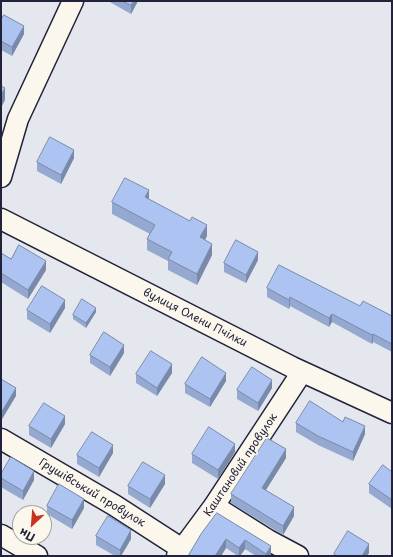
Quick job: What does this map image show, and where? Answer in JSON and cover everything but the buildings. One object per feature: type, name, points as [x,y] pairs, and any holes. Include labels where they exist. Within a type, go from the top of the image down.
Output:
[{"type":"street","points":[[1,177],[18,119],[73,1]]},
{"type":"street","name":"вулиця Олени Пчілки","points":[[1,218],[302,372],[392,413]]},
{"type":"street","name":"Каштановий провулок","points":[[179,552],[214,506],[302,372]]},
{"type":"street","name":"Грушівський провулок","points":[[1,439],[114,505],[179,552]]},
{"type":"street","points":[[214,506],[268,540],[298,556]]},
{"type":"street","points":[[1,535],[37,556]]}]
